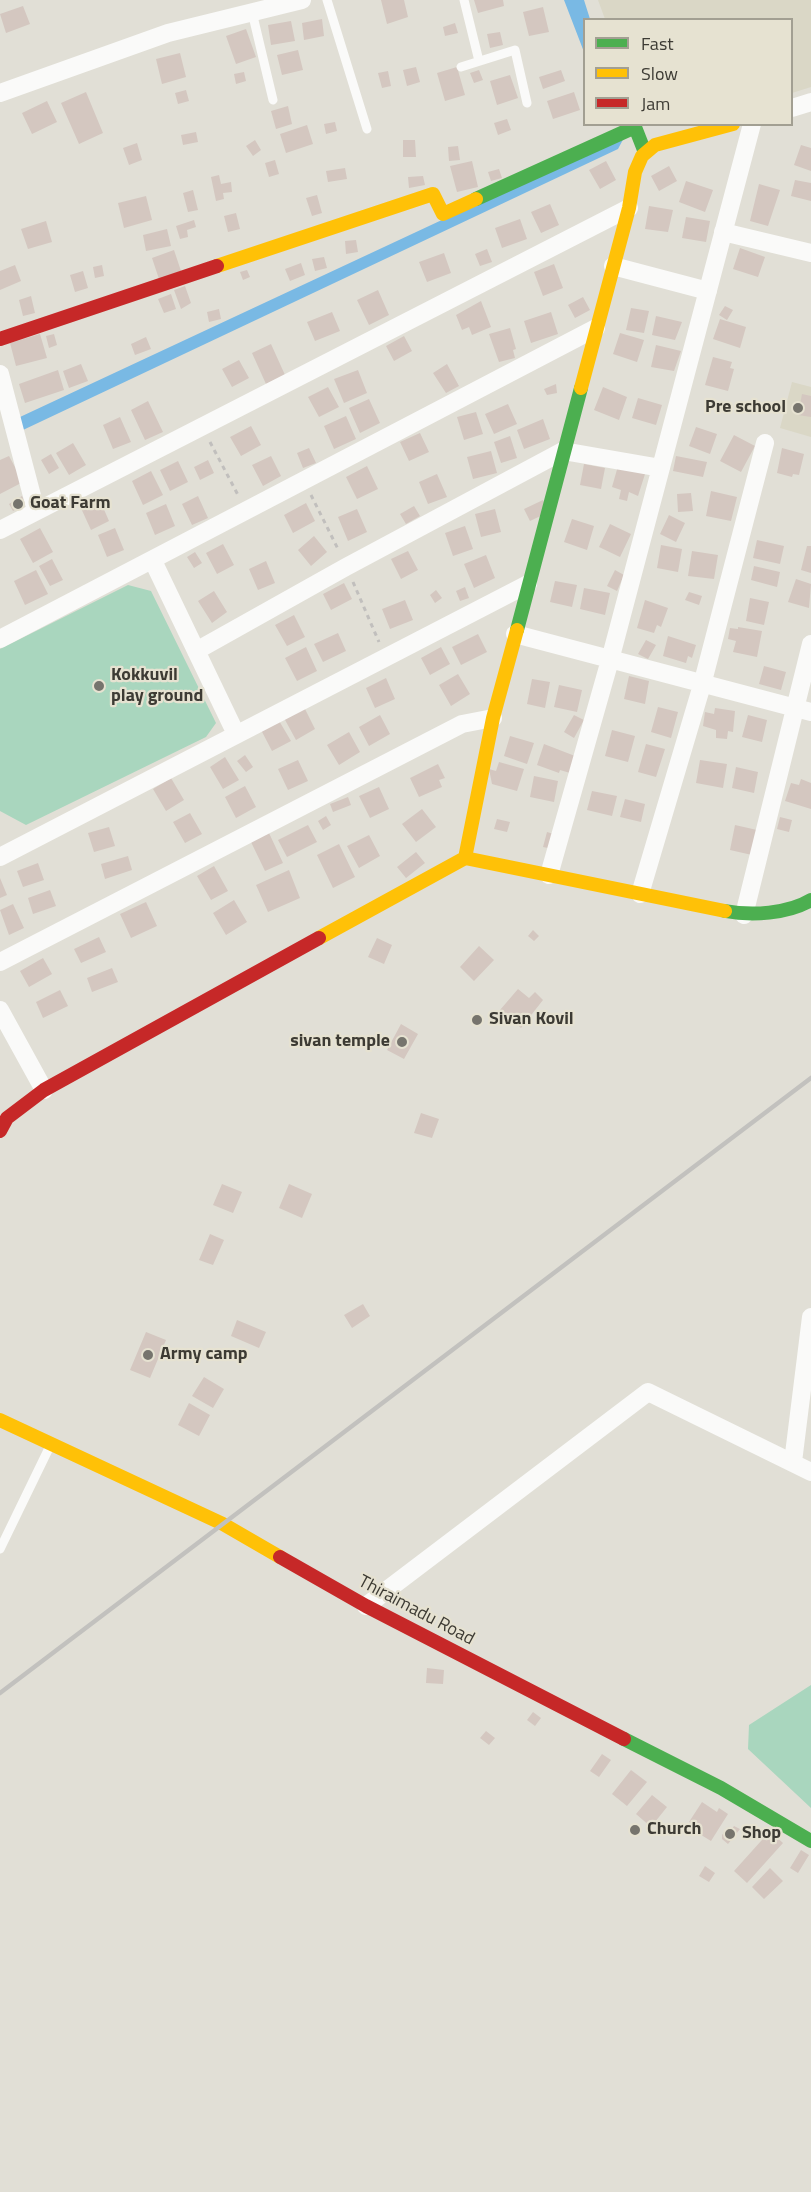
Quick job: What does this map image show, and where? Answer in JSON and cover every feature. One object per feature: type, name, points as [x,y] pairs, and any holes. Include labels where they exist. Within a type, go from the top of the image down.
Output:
[{"type":"street","points":[[0,93],[168,33],[302,0]]},
{"type":"street","points":[[793,108],[811,102]]},
{"type":"street","points":[[465,858],[493,718],[614,266],[629,208],[638,160],[644,150],[726,126]]},
{"type":"street","points":[[549,875],[610,660],[751,126]]},
{"type":"street","points":[[0,339],[433,194],[443,214],[635,127],[644,150]]},
{"type":"street","points":[[0,530],[629,208]]},
{"type":"street","points":[[723,232],[811,253]]},
{"type":"street","points":[[614,266],[708,291]]},
{"type":"street","points":[[0,639],[597,328]]},
{"type":"street","points":[[0,374],[36,511]]},
{"type":"street","points":[[640,894],[702,685],[765,443]]},
{"type":"street","points":[[196,651],[346,567],[563,451],[661,468]]},
{"type":"street","points":[[153,561],[236,734]]},
{"type":"street","points":[[0,856],[528,584]]},
{"type":"street","points":[[515,634],[702,685],[802,709]]},
{"type":"street","points":[[744,915],[802,709],[811,644]]},
{"type":"street","points":[[0,962],[462,724],[493,718]]},
{"type":"street","points":[[0,1131],[7,1118],[44,1090],[465,858],[744,915],[801,906],[811,900]]},
{"type":"street","points":[[0,1010],[44,1090]]},
{"type":"street","points":[[793,1462],[811,1317]]},
{"type":"street","points":[[366,1606],[648,1392],[811,1472]]},
{"type":"street","name":"Thiraimadu Road","points":[[0,1420],[223,1524],[366,1606],[721,1788],[811,1841]]},
{"type":"lane","points":[[327,0],[367,129]]},
{"type":"lane","points":[[464,0],[479,61]]},
{"type":"lane","points":[[252,12],[273,100]]},
{"type":"lane","points":[[461,66],[515,50],[527,103]]},
{"type":"lane","points":[[0,1549],[50,1444]]},
{"type":"path","points":[[202,427],[247,512]]},
{"type":"shaded area","points":[[598,0],[811,0],[811,87],[793,93],[793,18],[605,18]]},
{"type":"shaded area","name":"Pre school","points":[[792,382],[811,387],[811,437],[780,428]]},
{"type":"green space","name":"Kokkuvil play ground","points":[[128,585],[151,591],[216,723],[206,737],[26,825],[0,811],[0,649]]},
{"type":"green space","points":[[811,1685],[811,1808],[748,1749],[749,1725]]},
{"type":"water","points":[[564,0],[584,0],[590,18],[583,18],[583,49]]},
{"type":"water","points":[[626,134],[618,149],[23,430],[20,417]]},
{"type":"building","points":[[381,0],[404,0],[408,17],[387,24]]},
{"type":"building","points":[[474,0],[503,0],[504,6],[478,13]]},
{"type":"building","points":[[23,6],[30,24],[6,33],[0,14]]},
{"type":"building","points":[[543,7],[549,32],[529,36],[523,12]]},
{"type":"building","points":[[322,19],[324,36],[304,40],[302,23]]},
{"type":"building","points":[[291,21],[295,41],[271,45],[268,25]]},
{"type":"building","points":[[455,23],[458,33],[445,36],[443,27]]},
{"type":"building","points":[[246,29],[256,57],[236,64],[226,36]]},
{"type":"building","points":[[500,32],[503,45],[490,48],[487,34]]},
{"type":"building","points":[[298,50],[303,70],[282,75],[277,55]]},
{"type":"building","points":[[180,53],[186,77],[162,84],[156,59]]},
{"type":"building","points":[[416,67],[420,82],[407,86],[403,70]]},
{"type":"building","points":[[457,67],[465,95],[445,101],[437,73]]},
{"type":"building","points":[[479,70],[483,80],[474,83],[470,73]]},
{"type":"building","points":[[561,70],[565,81],[543,89],[539,77]]},
{"type":"building","points":[[388,71],[391,86],[382,88],[378,73]]},
{"type":"building","points":[[244,72],[246,81],[236,84],[234,74]]},
{"type":"building","points":[[510,75],[518,98],[497,105],[490,81]]},
{"type":"building","points":[[186,90],[189,101],[178,104],[175,93]]},
{"type":"building","points":[[86,92],[103,133],[79,144],[61,103]]},
{"type":"building","points":[[574,92],[580,110],[553,119],[547,101]]},
{"type":"building","points":[[47,101],[57,122],[32,134],[22,113]]},
{"type":"building","points":[[288,106],[292,124],[276,129],[271,111]]},
{"type":"building","points":[[507,119],[511,130],[498,135],[494,123]]},
{"type":"building","points":[[335,122],[337,131],[326,134],[324,124]]},
{"type":"building","points":[[307,125],[313,144],[286,153],[280,134]]},
{"type":"building","points":[[196,132],[198,142],[183,145],[181,135]]},
{"type":"building","points":[[255,140],[261,150],[253,156],[246,146]]},
{"type":"building","points":[[403,140],[415,140],[416,157],[403,157]]},
{"type":"building","points":[[137,143],[142,160],[129,165],[123,148]]},
{"type":"building","points":[[801,145],[811,148],[811,171],[794,165]]},
{"type":"building","points":[[458,146],[460,160],[449,161],[448,147]]},
{"type":"building","points":[[275,160],[279,174],[269,177],[265,163]]},
{"type":"building","points":[[472,161],[478,187],[457,192],[450,166]]},
{"type":"building","points":[[606,161],[616,180],[600,189],[589,170]]},
{"type":"building","points":[[669,166],[677,181],[659,191],[651,176]]},
{"type":"building","points":[[345,168],[347,179],[328,182],[326,171]]},
{"type":"building","points":[[499,169],[502,178],[491,181],[488,172]]},
{"type":"building","points":[[219,175],[221,184],[231,182],[232,192],[223,193],[224,199],[216,201],[211,177]]},
{"type":"building","points":[[423,176],[425,185],[409,188],[408,177]]},
{"type":"building","points":[[795,180],[811,183],[811,201],[791,196]]},
{"type":"building","points":[[686,181],[713,190],[705,212],[679,202]]},
{"type":"building","points":[[759,184],[780,190],[768,226],[750,221]]},
{"type":"building","points":[[193,190],[198,210],[188,212],[183,193]]},
{"type":"building","points":[[317,195],[322,213],[312,216],[306,198]]},
{"type":"building","points":[[146,196],[152,220],[124,228],[118,203]]},
{"type":"building","points":[[550,204],[559,225],[541,233],[531,212]]},
{"type":"building","points":[[649,206],[673,210],[668,232],[645,229]]},
{"type":"building","points":[[236,213],[240,229],[228,232],[224,216]]},
{"type":"building","points":[[686,217],[710,221],[706,242],[682,238]]},
{"type":"building","points":[[520,219],[527,239],[502,248],[495,228]]},
{"type":"building","points":[[194,220],[196,227],[187,230],[188,237],[180,239],[176,226]]},
{"type":"building","points":[[46,221],[52,242],[28,249],[21,229]]},
{"type":"building","points":[[167,229],[171,246],[146,251],[143,235]]},
{"type":"building","points":[[356,240],[358,252],[346,254],[345,241]]},
{"type":"building","points":[[740,248],[765,257],[758,277],[733,269]]},
{"type":"building","points":[[487,249],[492,262],[480,266],[475,254]]},
{"type":"building","points":[[174,250],[181,271],[159,279],[152,258]]},
{"type":"building","points":[[444,253],[451,273],[427,282],[419,262]]},
{"type":"building","points":[[324,257],[327,268],[315,271],[312,259]]},
{"type":"building","points":[[301,263],[305,275],[290,281],[285,269]]},
{"type":"building","points":[[554,264],[563,288],[543,296],[534,272]]},
{"type":"building","points":[[15,265],[21,281],[0,290],[0,271]]},
{"type":"building","points":[[102,265],[104,276],[95,278],[93,267]]},
{"type":"building","points":[[247,270],[250,277],[243,280],[240,272]]},
{"type":"building","points":[[83,271],[88,288],[75,292],[70,275]]},
{"type":"building","points":[[185,286],[191,303],[181,309],[174,290]]},
{"type":"building","points":[[378,290],[389,315],[369,325],[357,300]]},
{"type":"building","points":[[171,294],[176,309],[164,313],[158,299]]},
{"type":"building","points":[[31,296],[35,313],[23,316],[19,300]]},
{"type":"building","points":[[583,297],[590,310],[575,318],[568,305]]},
{"type":"building","points":[[481,301],[491,327],[472,335],[469,327],[462,330],[456,315]]},
{"type":"building","points":[[725,306],[733,310],[727,320],[719,315]]},
{"type":"building","points":[[631,308],[649,311],[644,333],[626,330]]},
{"type":"building","points":[[219,309],[221,319],[209,322],[207,312]]},
{"type":"building","points":[[332,312],[340,331],[315,341],[307,322]]},
{"type":"building","points":[[551,312],[558,334],[531,343],[524,321]]},
{"type":"building","points":[[656,316],[682,322],[675,340],[652,335]]},
{"type":"building","points":[[720,319],[746,327],[740,348],[713,339]]},
{"type":"building","points":[[510,328],[516,349],[513,350],[515,358],[499,362],[489,334]]},
{"type":"building","points":[[620,333],[644,340],[637,362],[613,354]]},
{"type":"building","points":[[40,334],[47,358],[16,366],[10,343]]},
{"type":"building","points":[[54,334],[57,345],[49,348],[46,336]]},
{"type":"building","points":[[404,336],[412,351],[394,361],[386,346]]},
{"type":"building","points":[[146,337],[151,349],[135,355],[131,344]]},
{"type":"building","points":[[271,344],[285,375],[266,384],[252,353]]},
{"type":"building","points":[[656,345],[681,351],[674,371],[651,367]]},
{"type":"building","points":[[713,357],[732,362],[730,368],[734,369],[728,391],[705,385]]},
{"type":"building","points":[[239,360],[249,378],[232,387],[222,369]]},
{"type":"building","points":[[81,364],[88,381],[69,388],[63,371]]},
{"type":"building","points":[[447,364],[459,386],[446,393],[433,373]]},
{"type":"building","points":[[58,370],[64,390],[25,403],[19,384]]},
{"type":"building","points":[[358,370],[367,393],[344,403],[334,379]]},
{"type":"building","points":[[556,384],[557,393],[547,395],[544,389]]},
{"type":"building","points":[[328,387],[339,407],[319,417],[308,397]]},
{"type":"building","points":[[603,387],[627,397],[619,420],[594,410]]},
{"type":"building","points":[[802,394],[811,396],[811,417],[798,415]]},
{"type":"building","points":[[638,398],[662,405],[656,425],[632,418]]},
{"type":"building","points":[[369,399],[380,423],[360,433],[349,408]]},
{"type":"building","points":[[148,401],[163,432],[145,440],[131,410]]},
{"type":"building","points":[[508,404],[517,424],[494,434],[485,414]]},
{"type":"building","points":[[476,412],[483,434],[464,440],[457,417]]},
{"type":"building","points":[[346,416],[356,439],[334,449],[324,426]]},
{"type":"building","points":[[120,417],[131,442],[113,449],[103,425]]},
{"type":"building","points":[[543,419],[550,439],[524,449],[517,430]]},
{"type":"building","points":[[251,426],[261,445],[241,456],[230,437]]},
{"type":"building","points":[[696,427],[717,434],[710,454],[689,446]]},
{"type":"building","points":[[420,433],[429,452],[409,461],[400,442]]},
{"type":"building","points":[[734,435],[755,446],[741,472],[720,461]]},
{"type":"building","points":[[510,436],[517,458],[501,463],[494,442]]},
{"type":"building","points":[[73,443],[86,465],[69,475],[56,453]]},
{"type":"building","points":[[309,448],[316,463],[303,468],[297,453]]},
{"type":"building","points":[[782,448],[804,454],[799,475],[793,474],[792,477],[777,473]]},
{"type":"building","points":[[491,451],[497,473],[473,479],[467,457]]},
{"type":"building","points":[[51,454],[59,468],[49,474],[41,460]]},
{"type":"building","points":[[9,456],[23,482],[0,494],[0,460]]},
{"type":"building","points":[[271,456],[281,476],[263,486],[252,465]]},
{"type":"building","points":[[676,456],[707,462],[703,477],[673,471]]},
{"type":"building","points":[[208,460],[214,473],[200,480],[194,467]]},
{"type":"building","points":[[178,461],[188,482],[170,491],[160,470]]},
{"type":"building","points":[[584,464],[605,468],[601,489],[580,485]]},
{"type":"building","points":[[367,466],[378,489],[357,499],[346,477]]},
{"type":"building","points":[[618,466],[645,474],[638,496],[629,492],[627,501],[619,499],[621,490],[612,487]]},
{"type":"building","points":[[151,471],[163,495],[143,505],[132,481]]},
{"type":"building","points":[[437,474],[447,497],[428,504],[419,482]]},
{"type":"building","points":[[711,491],[737,497],[731,521],[706,516]]},
{"type":"building","points":[[691,493],[693,511],[678,512],[677,494]]},
{"type":"building","name":"Goat Farm","points":[[22,496],[26,504],[13,511],[9,504]]},
{"type":"building","points":[[198,496],[208,518],[192,525],[182,504]]},
{"type":"building","points":[[99,498],[109,521],[91,530],[80,506]]},
{"type":"building","points":[[543,500],[549,512],[530,521],[524,509]]},
{"type":"building","points":[[306,503],[315,521],[293,533],[284,515]]},
{"type":"building","points":[[166,504],[175,526],[155,535],[146,513]]},
{"type":"building","points":[[414,506],[420,516],[406,524],[400,514]]},
{"type":"building","points":[[357,509],[367,532],[348,541],[338,517]]},
{"type":"building","points":[[495,509],[501,532],[481,537],[475,514]]},
{"type":"building","points":[[669,515],[685,523],[676,542],[660,534]]},
{"type":"building","points":[[572,519],[594,526],[587,550],[564,542]]},
{"type":"building","points":[[610,524],[631,534],[620,557],[599,547]]},
{"type":"building","points":[[465,526],[473,549],[453,556],[445,533]]},
{"type":"building","points":[[40,528],[53,552],[33,563],[20,539]]},
{"type":"building","points":[[115,528],[124,550],[107,557],[98,535]]},
{"type":"building","points":[[314,536],[327,552],[311,566],[298,550]]},
{"type":"building","points":[[757,540],[784,546],[780,564],[753,558]]},
{"type":"building","points":[[223,544],[234,565],[217,574],[206,553]]},
{"type":"building","points":[[661,545],[682,549],[678,572],[657,568]]},
{"type":"building","points":[[807,546],[811,546],[811,573],[801,570]]},
{"type":"building","points":[[408,551],[418,570],[401,579],[391,559]]},
{"type":"building","points":[[692,551],[718,555],[714,579],[688,576]]},
{"type":"building","points":[[195,552],[202,563],[194,568],[187,557]]},
{"type":"building","points":[[486,555],[495,578],[474,588],[464,564]]},
{"type":"building","points":[[52,559],[63,580],[50,586],[39,566]]},
{"type":"building","points":[[266,561],[275,583],[258,590],[249,569]]},
{"type":"building","points":[[754,566],[780,572],[777,587],[751,580]]},
{"type":"building","points":[[36,570],[48,594],[25,605],[14,581]]},
{"type":"building","points":[[615,570],[624,575],[617,591],[607,586]]},
{"type":"building","points":[[796,579],[811,584],[809,608],[788,602]]},
{"type":"building","points":[[555,581],[577,585],[572,607],[550,602]]},
{"type":"building","points":[[344,583],[352,599],[331,610],[323,594]]},
{"type":"building","points":[[465,587],[469,598],[460,601],[456,591]]},
{"type":"building","points":[[584,588],[610,593],[605,615],[580,609]]},
{"type":"building","points":[[436,590],[442,598],[435,603],[430,595]]},
{"type":"building","points":[[214,591],[227,612],[212,623],[198,601]]},
{"type":"building","points":[[689,592],[702,596],[699,605],[685,600]]},
{"type":"building","points":[[750,598],[769,602],[764,625],[746,621]]},
{"type":"building","points":[[405,600],[413,620],[390,629],[382,609]]},
{"type":"building","points":[[645,600],[668,608],[661,627],[657,625],[654,633],[637,628]]},
{"type":"building","points":[[294,615],[305,637],[287,646],[275,625]]},
{"type":"building","points":[[738,627],[762,631],[757,657],[733,652],[736,641],[728,639],[730,628],[738,629]]},
{"type":"building","points":[[338,633],[346,651],[323,662],[314,644]]},
{"type":"building","points":[[478,634],[487,652],[461,665],[452,647]]},
{"type":"building","points":[[668,636],[696,645],[692,658],[688,656],[686,663],[663,656]]},
{"type":"building","points":[[646,640],[656,645],[648,659],[638,654]]},
{"type":"building","points":[[306,647],[317,671],[297,681],[285,658]]},
{"type":"building","points":[[441,647],[450,664],[430,675],[421,658]]},
{"type":"building","points":[[764,666],[786,672],[781,690],[759,684]]},
{"type":"building","points":[[458,674],[470,694],[451,706],[439,685]]},
{"type":"building","points":[[629,676],[649,681],[645,704],[624,699]]},
{"type":"building","points":[[386,678],[395,699],[375,708],[366,688]]},
{"type":"building","points":[[532,679],[550,682],[545,708],[527,704]]},
{"type":"building","points":[[559,685],[582,690],[577,712],[554,707]]},
{"type":"building","points":[[304,707],[315,729],[296,740],[284,718]]},
{"type":"building","points":[[658,707],[678,712],[671,738],[651,732]]},
{"type":"building","points":[[715,708],[735,711],[733,732],[728,731],[727,739],[716,738],[716,730],[703,726],[705,712],[714,714]]},
{"type":"building","points":[[380,715],[390,734],[369,746],[359,727]]},
{"type":"building","points":[[574,715],[584,720],[574,738],[564,732]]},
{"type":"building","points":[[748,715],[767,720],[762,742],[742,737]]},
{"type":"building","points":[[278,719],[291,741],[272,751],[260,728]]},
{"type":"building","points":[[612,730],[635,736],[628,762],[605,756]]},
{"type":"building","points":[[349,732],[360,752],[339,765],[327,745]]},
{"type":"building","points":[[510,736],[534,743],[527,764],[504,756]]},
{"type":"building","points":[[544,744],[575,756],[570,773],[560,770],[559,773],[537,765]]},
{"type":"building","points":[[646,744],[665,749],[656,777],[638,772]]},
{"type":"building","points":[[245,755],[253,767],[246,772],[237,761]]},
{"type":"building","points":[[225,757],[239,780],[223,789],[210,767]]},
{"type":"building","points":[[298,760],[308,781],[288,790],[278,769]]},
{"type":"building","points":[[700,760],[727,764],[723,788],[696,783]]},
{"type":"building","points":[[499,762],[524,769],[517,791],[492,784],[489,769],[496,771]]},
{"type":"building","points":[[438,764],[445,778],[439,780],[442,787],[419,797],[410,778]]},
{"type":"building","points":[[736,767],[758,772],[754,793],[732,788]]},
{"type":"building","points":[[534,776],[558,781],[554,802],[530,797]]},
{"type":"building","points":[[171,778],[184,800],[166,811],[153,789]]},
{"type":"building","points":[[801,779],[811,783],[811,809],[785,801],[791,783],[799,785]]},
{"type":"building","points":[[245,786],[256,807],[236,818],[225,797]]},
{"type":"building","points":[[379,787],[389,809],[370,818],[359,796]]},
{"type":"building","points":[[592,791],[617,796],[612,816],[587,810]]},
{"type":"building","points":[[348,797],[351,805],[333,812],[330,804]]},
{"type":"building","points":[[625,799],[645,804],[641,822],[620,817]]},
{"type":"building","points":[[422,809],[436,827],[416,842],[402,824]]},
{"type":"building","points":[[190,813],[202,834],[185,843],[173,822]]},
{"type":"building","points":[[326,816],[331,825],[323,830],[318,821]]},
{"type":"building","points":[[780,817],[792,820],[789,832],[777,829]]},
{"type":"building","points":[[497,819],[510,822],[507,832],[494,829]]},
{"type":"building","points":[[308,825],[317,842],[287,857],[278,840]]},
{"type":"building","points":[[735,825],[757,830],[752,855],[730,850]]},
{"type":"building","points":[[109,827],[115,846],[94,852],[88,833]]},
{"type":"building","points":[[547,832],[557,835],[553,849],[543,847]]},
{"type":"building","points":[[269,833],[283,863],[265,871],[251,842]]},
{"type":"building","points":[[369,835],[380,856],[359,868],[347,846]]},
{"type":"building","points":[[339,844],[355,877],[333,888],[317,855]]},
{"type":"building","points":[[416,852],[425,863],[406,878],[397,867]]},
{"type":"building","points":[[128,856],[132,870],[105,879],[101,864]]},
{"type":"building","points":[[38,863],[44,880],[23,887],[17,871]]},
{"type":"building","points":[[214,866],[228,891],[211,900],[197,876]]},
{"type":"building","points":[[289,870],[300,898],[268,912],[256,885]]},
{"type":"building","points":[[0,878],[7,895],[0,898]]},
{"type":"building","points":[[50,890],[56,906],[33,914],[28,898]]},
{"type":"building","points":[[234,900],[247,922],[226,935],[213,913]]},
{"type":"building","points":[[146,902],[157,926],[131,938],[120,914]]},
{"type":"building","points":[[13,904],[24,928],[9,935],[0,910]]},
{"type":"building","points":[[533,930],[539,936],[534,941],[528,936]]},
{"type":"building","points":[[99,937],[106,952],[81,963],[74,949]]},
{"type":"building","points":[[377,938],[392,945],[384,964],[368,957]]},
{"type":"building","points":[[479,946],[494,960],[474,981],[460,967]]},
{"type":"building","points":[[43,958],[52,974],[29,987],[20,971]]},
{"type":"building","points":[[112,968],[118,982],[92,992],[87,978]]},
{"type":"building","points":[[518,989],[529,998],[535,992],[543,1000],[521,1028],[500,1010]]},
{"type":"building","points":[[60,990],[68,1006],[43,1018],[36,1002]]},
{"type":"building","name":"sivan temple","points":[[401,1024],[418,1034],[404,1059],[387,1050]]},
{"type":"building","points":[[421,1113],[439,1119],[432,1138],[414,1133]]},
{"type":"building","points":[[222,1184],[242,1192],[233,1213],[213,1205]]},
{"type":"building","points":[[289,1184],[312,1194],[302,1218],[279,1208]]},
{"type":"building","points":[[210,1234],[224,1240],[213,1265],[199,1260]]},
{"type":"building","points":[[363,1304],[370,1316],[352,1328],[344,1315]]},
{"type":"building","name":"Army camp","points":[[237,1320],[266,1332],[259,1348],[231,1336]]},
{"type":"building","name":"Army camp","points":[[146,1332],[166,1340],[150,1378],[130,1370]]},
{"type":"building","points":[[204,1377],[224,1389],[213,1408],[192,1396]]},
{"type":"building","points":[[189,1403],[210,1415],[199,1436],[178,1425]]},
{"type":"building","points":[[427,1668],[444,1670],[443,1684],[426,1683]]},
{"type":"building","points":[[533,1712],[541,1718],[535,1726],[527,1720]]},
{"type":"building","points":[[486,1731],[495,1738],[489,1745],[480,1738]]},
{"type":"building","points":[[602,1754],[611,1760],[599,1777],[590,1771]]},
{"type":"building","points":[[631,1770],[647,1782],[627,1806],[612,1794]]},
{"type":"building","points":[[652,1795],[667,1807],[651,1827],[636,1814]]},
{"type":"building","points":[[702,1802],[717,1812],[719,1808],[728,1814],[711,1841],[693,1830],[696,1826],[689,1822]]},
{"type":"building","name":"Shop","points":[[734,1826],[740,1829],[728,1844],[722,1839],[722,1835],[725,1831],[729,1833]]},
{"type":"building","points":[[770,1831],[783,1843],[747,1883],[734,1871]]},
{"type":"building","points":[[801,1850],[809,1855],[798,1873],[790,1868]]},
{"type":"building","points":[[705,1866],[715,1873],[709,1882],[699,1876]]},
{"type":"building","points":[[770,1868],[783,1881],[764,1899],[752,1887]]},
{"type":"railway","points":[[0,1693],[811,1078]]},
{"type":"traffic: fast","points":[[476,199],[635,127],[644,150]]},
{"type":"traffic: fast","points":[[517,630],[581,388]]},
{"type":"traffic: fast","points":[[725,911],[769,913],[802,905],[811,900]]},
{"type":"traffic: fast","points":[[624,1739],[721,1788],[811,1841]]},
{"type":"traffic: slow","points":[[581,388],[629,208],[635,172],[642,156],[655,145],[726,126]]},
{"type":"traffic: slow","points":[[217,266],[433,194],[443,214],[476,199]]},
{"type":"traffic: slow","points":[[465,858],[493,718],[517,630]]},
{"type":"traffic: slow","points":[[319,938],[465,858],[725,911]]},
{"type":"traffic: slow","points":[[0,1420],[223,1524],[280,1557]]},
{"type":"traffic: jam","points":[[0,339],[217,266]]},
{"type":"traffic: jam","points":[[0,1131],[7,1118],[44,1090],[319,938]]},
{"type":"traffic: jam","points":[[280,1557],[366,1606],[624,1739]]},
{"type":"place","name":"Pre school","points":[[798,408]]},
{"type":"place","name":"Goat Farm","points":[[18,504]]},
{"type":"place","name":"Kokkuvil play ground","points":[[99,686]]},
{"type":"place","name":"Sivan Kovil","points":[[477,1020]]},
{"type":"place","name":"sivan temple","points":[[402,1042]]},
{"type":"place","name":"Army camp","points":[[148,1355]]},
{"type":"place","name":"Church","points":[[635,1830]]},
{"type":"place","name":"Shop","points":[[730,1834]]}]
